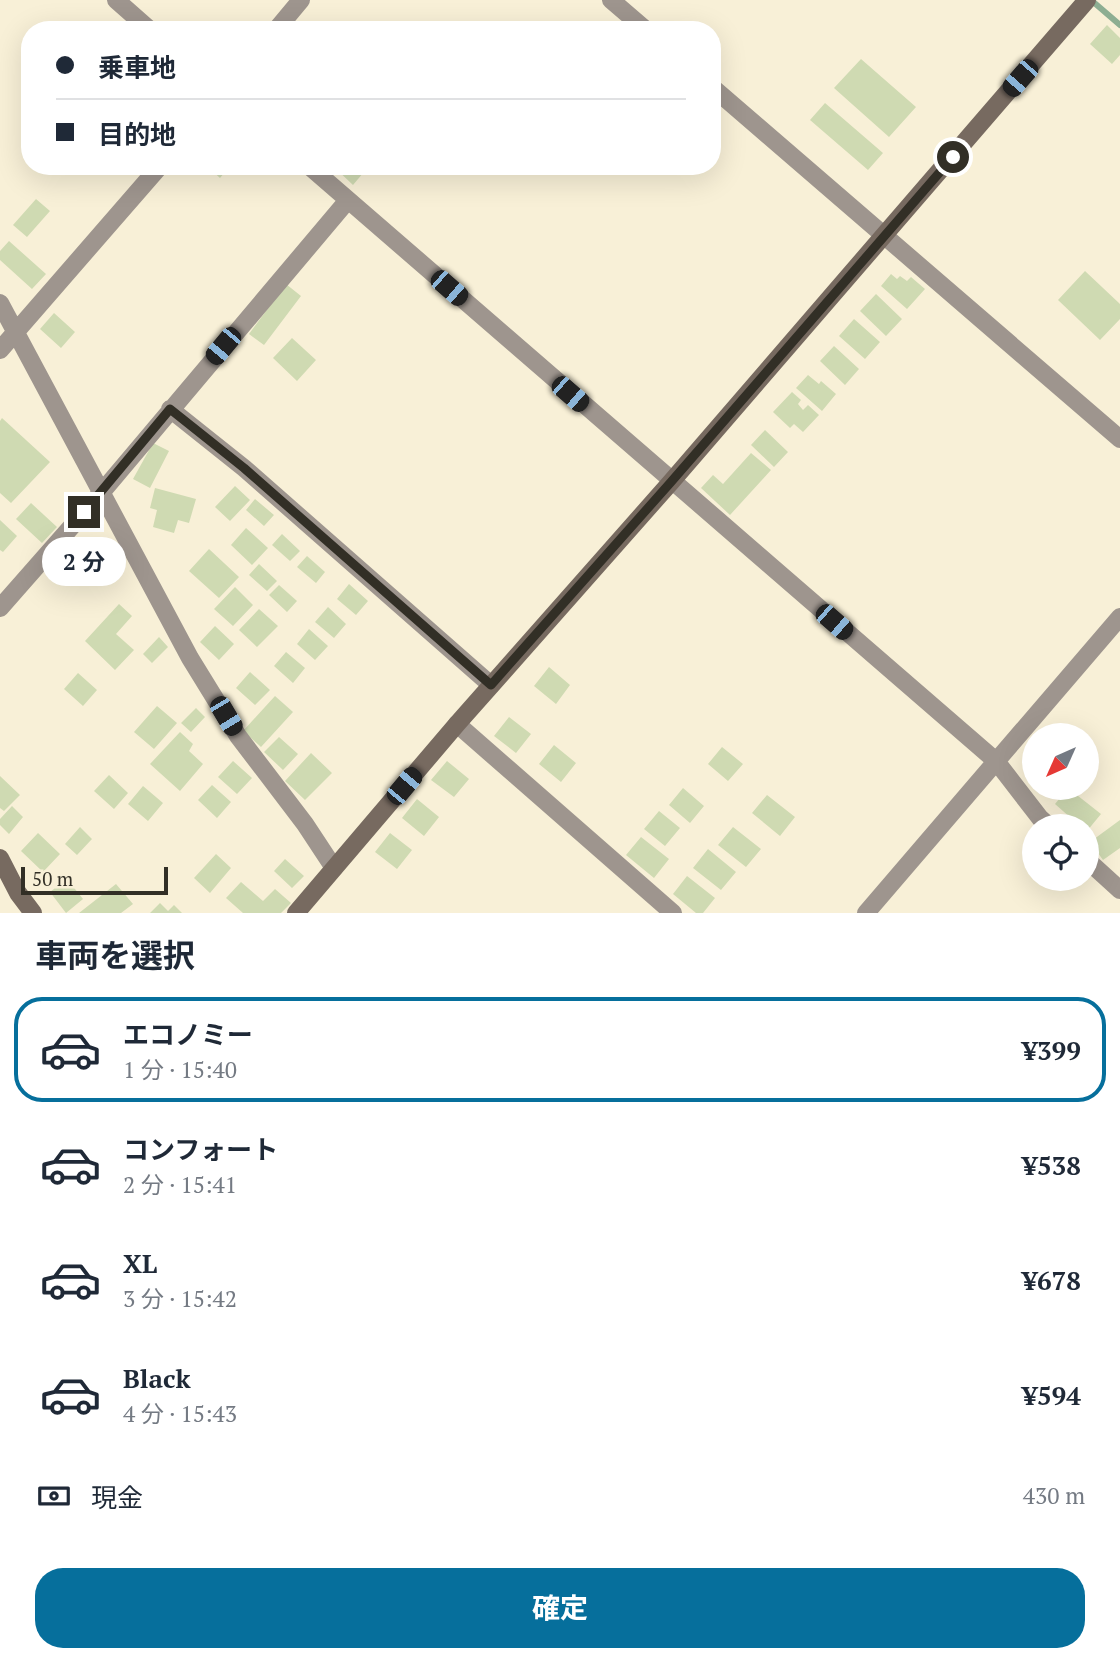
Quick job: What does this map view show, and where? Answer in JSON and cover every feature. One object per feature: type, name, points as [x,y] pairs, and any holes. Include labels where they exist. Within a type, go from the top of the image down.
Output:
[{"type":"street","points":[[116,0],[140,21]]},
{"type":"street","points":[[284,21],[301,0]]},
{"type":"street","points":[[611,0],[636,21]]},
{"type":"street","points":[[296,913],[1087,0]]},
{"type":"street","points":[[721,94],[1120,439]]},
{"type":"street","points":[[0,350],[152,175]]},
{"type":"street","points":[[319,175],[996,761],[1037,814]]},
{"type":"street","points":[[0,608],[101,493],[348,200]]},
{"type":"street","points":[[0,303],[190,658],[238,736],[305,824],[334,868]]},
{"type":"street","points":[[170,409],[244,468],[491,685]]},
{"type":"street","points":[[866,913],[1120,617]]},
{"type":"street","points":[[457,724],[673,913]]},
{"type":"street","points":[[0,858],[33,913]]},
{"type":"street","points":[[1099,871],[1120,890]]},
{"type":"building","points":[[1107,25],[1120,38],[1120,55],[1112,64],[1090,44]]},
{"type":"building","points":[[861,59],[916,107],[889,137],[834,88]]},
{"type":"building","points":[[825,103],[883,153],[868,170],[810,120]]},
{"type":"building","points":[[342,175],[361,175],[353,185]]},
{"type":"building","points":[[36,199],[50,211],[27,237],[13,225]]},
{"type":"building","points":[[9,241],[46,274],[32,289],[0,260],[0,251]]},
{"type":"building","points":[[1085,271],[1120,304],[1120,319],[1100,340],[1058,300]]},
{"type":"building","points":[[891,274],[897,279],[900,276],[907,281],[911,277],[925,289],[907,309],[881,286]]},
{"type":"building","points":[[286,284],[301,296],[264,345],[249,334]]},
{"type":"building","points":[[876,294],[902,319],[886,336],[860,311]]},
{"type":"building","points":[[54,313],[75,332],[61,348],[40,329]]},
{"type":"building","points":[[854,319],[880,342],[865,359],[839,336]]},
{"type":"building","points":[[292,338],[316,360],[297,381],[273,358]]},
{"type":"building","points":[[834,346],[859,369],[845,385],[820,361]]},
{"type":"building","points":[[808,375],[819,384],[821,381],[836,394],[822,411],[796,388]]},
{"type":"building","points":[[792,392],[801,400],[798,404],[803,410],[808,405],[819,415],[803,432],[794,424],[790,428],[773,412]]},
{"type":"building","points":[[2,418],[50,462],[11,503],[0,493]]},
{"type":"building","points":[[765,430],[788,452],[774,467],[751,445]]},
{"type":"building","points":[[153,443],[169,451],[150,488],[133,479]]},
{"type":"building","points":[[751,453],[771,470],[730,515],[701,488],[713,475],[723,484]]},
{"type":"building","points":[[235,486],[250,500],[230,521],[215,507]]},
{"type":"building","points":[[155,488],[196,499],[189,523],[178,520],[174,533],[153,527],[157,510],[150,508]]},
{"type":"building","points":[[255,499],[274,515],[264,526],[246,510]]},
{"type":"building","points":[[31,503],[57,527],[42,543],[16,519]]},
{"type":"building","points":[[0,520],[17,536],[3,552],[0,550]]},
{"type":"building","points":[[246,528],[268,548],[252,565],[231,545]]},
{"type":"building","points":[[282,534],[300,551],[290,561],[272,545]]},
{"type":"building","points":[[209,549],[239,577],[219,598],[189,571]]},
{"type":"building","points":[[307,556],[325,572],[316,583],[297,567]]},
{"type":"building","points":[[259,564],[277,581],[267,591],[249,575]]},
{"type":"building","points":[[349,584],[368,601],[356,615],[337,599]]},
{"type":"building","points":[[279,585],[297,601],[287,612],[269,595]]},
{"type":"building","points":[[235,587],[253,605],[233,626],[214,609]]},
{"type":"building","points":[[119,604],[132,616],[116,634],[134,650],[115,670],[85,641]]},
{"type":"building","points":[[328,607],[346,624],[334,638],[315,622]]},
{"type":"building","points":[[259,609],[278,626],[257,647],[239,630]]},
{"type":"building","points":[[215,626],[234,644],[219,660],[200,642]]},
{"type":"building","points":[[309,629],[328,646],[315,660],[297,644]]},
{"type":"building","points":[[159,637],[168,647],[152,663],[143,654]]},
{"type":"building","points":[[286,652],[305,668],[293,683],[274,666]]},
{"type":"building","points":[[549,667],[570,685],[556,704],[534,686]]},
{"type":"building","points":[[250,672],[270,690],[255,705],[236,688]]},
{"type":"building","points":[[78,673],[97,690],[83,706],[64,689]]},
{"type":"building","points":[[275,696],[293,712],[261,747],[243,731]]},
{"type":"building","points":[[157,706],[177,723],[154,749],[134,732]]},
{"type":"building","points":[[196,708],[205,717],[191,732],[181,723]]},
{"type":"building","points":[[509,717],[531,734],[516,753],[494,736]]},
{"type":"building","points":[[180,732],[193,744],[189,751],[203,764],[180,791],[150,764]]},
{"type":"building","points":[[279,737],[298,754],[283,770],[264,752]]},
{"type":"building","points":[[554,745],[576,763],[561,782],[539,764]]},
{"type":"building","points":[[722,747],[743,764],[728,781],[708,764]]},
{"type":"building","points":[[311,753],[332,773],[305,800],[285,781]]},
{"type":"building","points":[[233,761],[252,778],[237,794],[218,777]]},
{"type":"building","points":[[447,761],[469,779],[454,797],[431,780]]},
{"type":"building","points":[[109,775],[128,793],[114,809],[94,791]]},
{"type":"building","points":[[0,776],[20,795],[4,811],[0,808]]},
{"type":"building","points":[[212,785],[231,802],[217,818],[198,800]]},
{"type":"building","points":[[143,786],[163,803],[148,821],[128,804]]},
{"type":"building","points":[[683,788],[704,806],[690,823],[669,805]]},
{"type":"building","points":[[767,795],[795,817],[780,836],[752,813]]},
{"type":"building","points":[[417,799],[439,817],[424,836],[402,818]]},
{"type":"building","points":[[1058,800],[1083,800],[1101,814],[1099,816],[1099,814],[1066,814],[1055,804]]},
{"type":"building","points":[[12,806],[23,817],[9,834],[0,825],[0,819]]},
{"type":"building","points":[[659,811],[680,828],[665,846],[644,829]]},
{"type":"building","points":[[1120,820],[1120,848],[1103,860],[1099,854],[1099,835]]},
{"type":"building","points":[[80,827],[92,839],[77,855],[65,844]]},
{"type":"building","points":[[733,827],[761,849],[746,867],[718,845]]},
{"type":"building","points":[[38,833],[60,854],[43,872],[21,851]]},
{"type":"building","points":[[390,833],[412,850],[397,869],[375,852]]},
{"type":"building","points":[[641,837],[669,859],[654,878],[626,855]]},
{"type":"building","points":[[708,849],[736,872],[721,890],[693,868]]},
{"type":"building","points":[[216,854],[231,868],[210,893],[194,878]]},
{"type":"building","points":[[285,859],[304,876],[292,888],[274,871]]},
{"type":"building","points":[[687,876],[715,898],[703,913],[696,913],[673,894]]},
{"type":"building","points":[[67,879],[83,899],[66,913],[50,892]]},
{"type":"building","points":[[241,882],[263,901],[275,889],[291,903],[281,913],[243,913],[226,898]]},
{"type":"building","points":[[116,884],[133,904],[121,913],[79,913]]},
{"type":"building","points":[[160,903],[168,911],[174,905],[182,913],[150,913]]},
{"type":"waterway","points":[[1091,0],[1120,25]]},
{"type":"route","points":[[84,512],[170,409],[244,468],[491,685],[953,157]]}]
